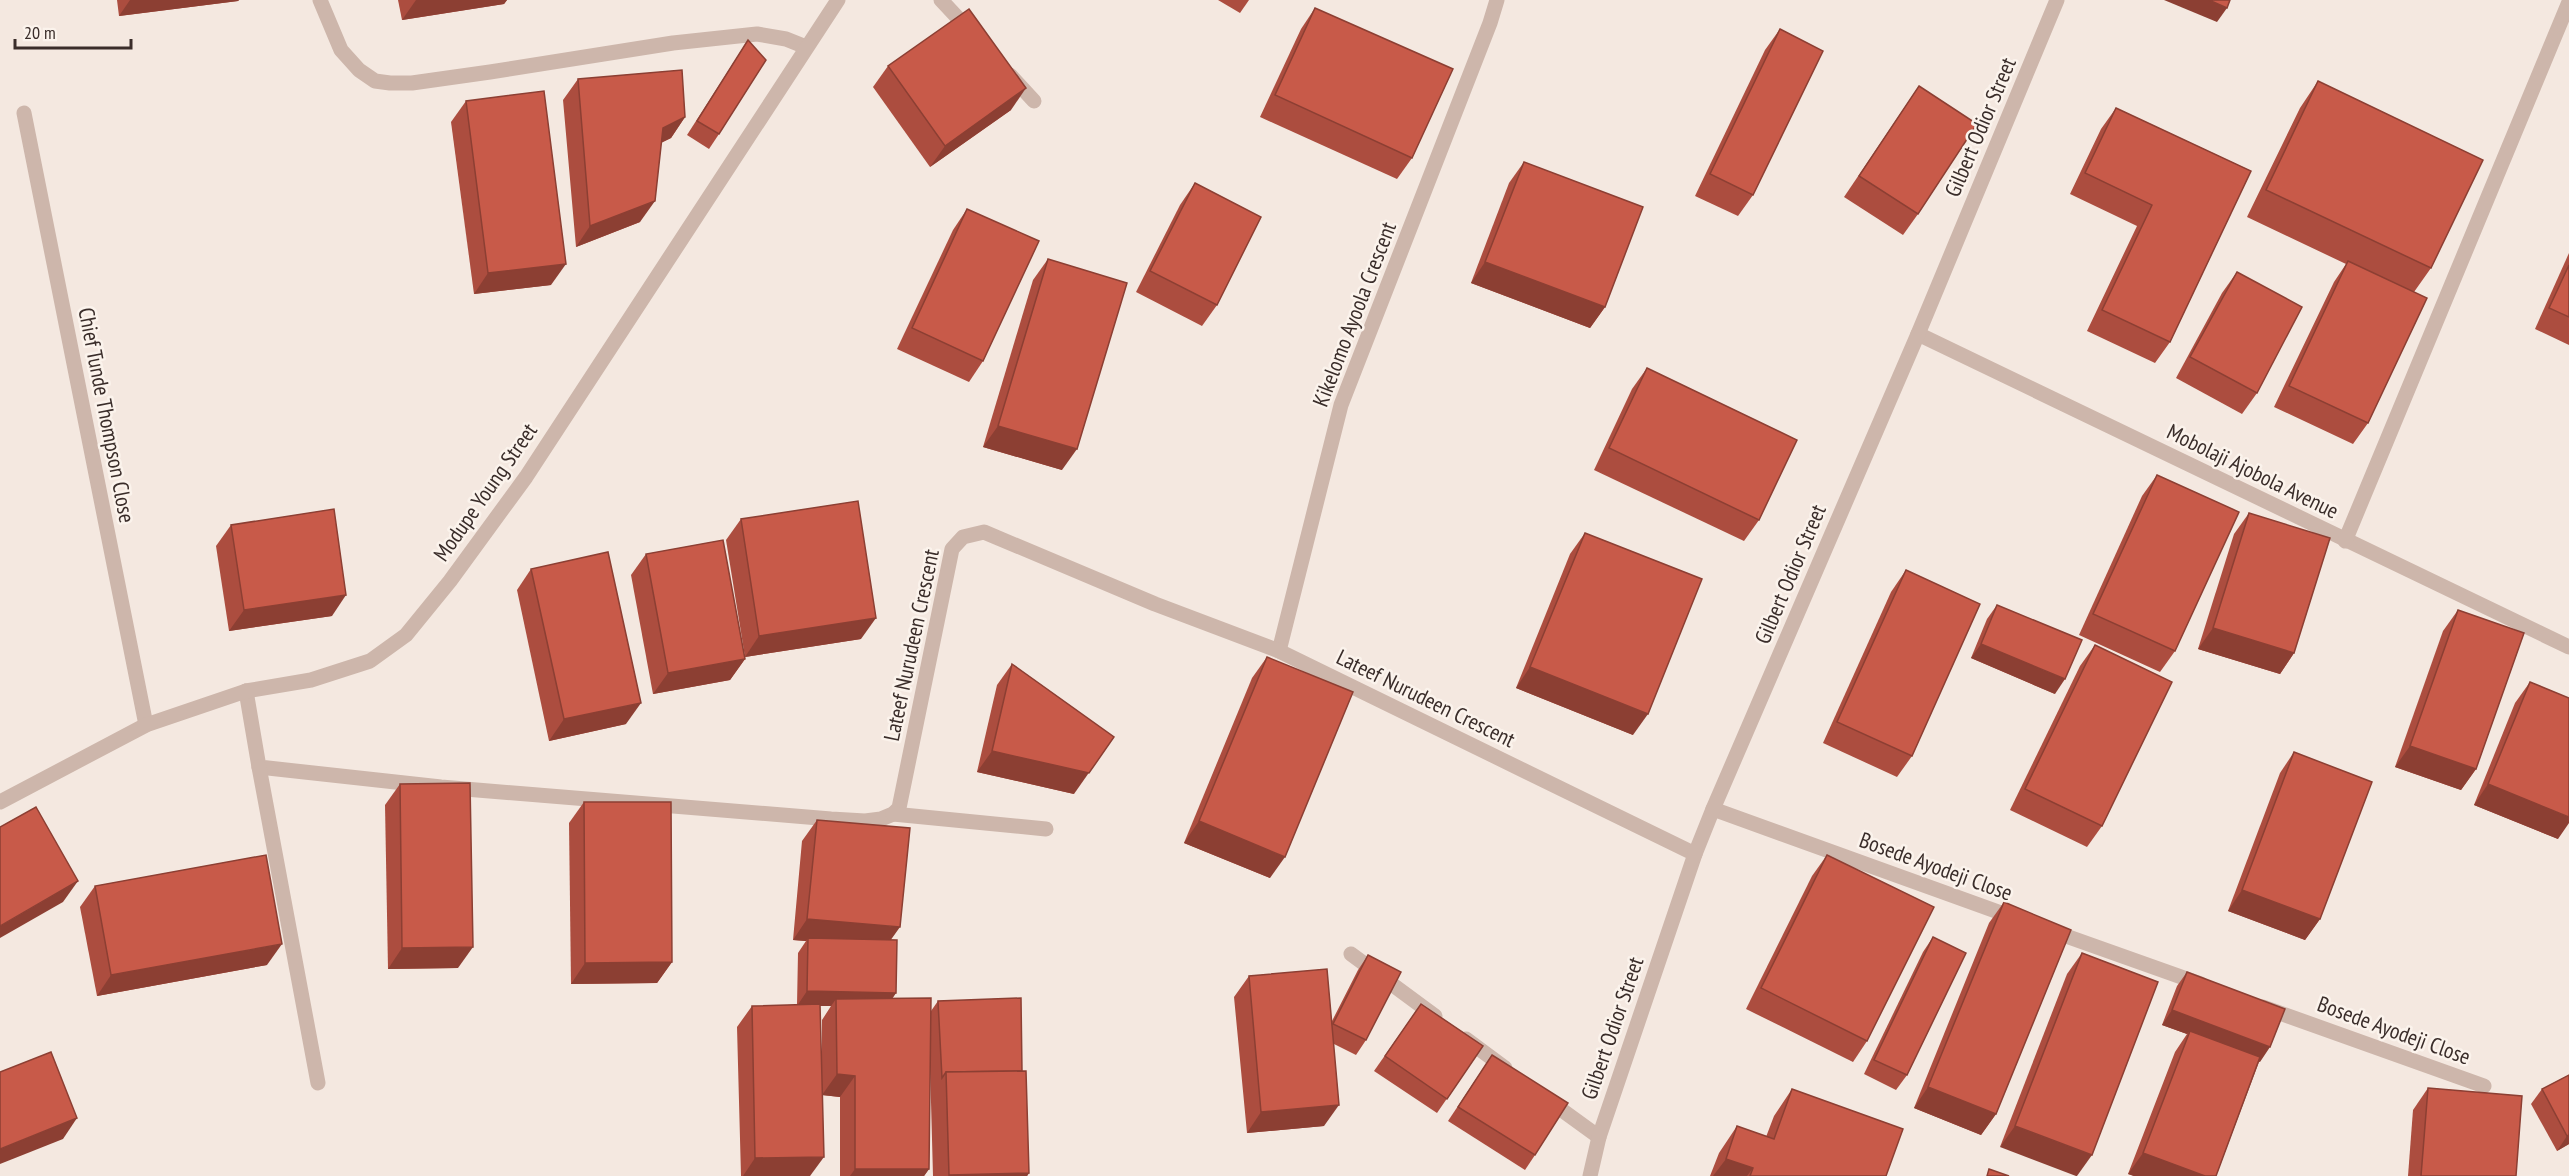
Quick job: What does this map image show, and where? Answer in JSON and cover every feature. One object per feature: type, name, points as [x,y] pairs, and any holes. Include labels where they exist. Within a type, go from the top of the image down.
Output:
[{"type":"street","points":[[320,0],[341,50],[359,70],[375,81],[412,82],[673,43],[757,34],[786,39],[806,47]]},
{"type":"street","name":"Modupe Young Street","points":[[0,802],[146,725],[246,691],[310,680],[370,661],[406,635],[450,581],[526,477],[838,0]]},
{"type":"street","points":[[941,0],[980,42]]},
{"type":"street","name":"Kikelomo Ayoola Crescent","points":[[1279,651],[1341,405],[1486,34],[1497,0]]},
{"type":"street","name":"Gilbert Odior Street","points":[[1590,1176],[1599,1137],[1695,854],[1918,334],[2057,0]]},
{"type":"street","points":[[2345,541],[2569,2]]},
{"type":"street","points":[[1003,67],[1034,100]]},
{"type":"street","name":"Chief Tunde Thompson Close","points":[[24,113],[146,725]]},
{"type":"street","name":"Mobolaji Ajobola Avenue","points":[[1918,334],[2569,647]]},
{"type":"street","name":"Lateef Nurudeen Crescent","points":[[894,814],[899,808],[952,549],[956,542],[968,534],[984,532],[1155,604],[1279,651],[1695,854]]},
{"type":"street","points":[[246,691],[318,1083]]},
{"type":"street","points":[[259,767],[441,787],[831,819],[865,821],[881,819],[894,814],[1046,829]]},
{"type":"street","name":"Bosede Ayodeji Close","points":[[1713,809],[2216,990]]},
{"type":"street","points":[[1351,954],[1513,1074]]},
{"type":"street","name":"Bosede Ayodeji Close","points":[[2249,1002],[2484,1086]]},
{"type":"street","points":[[1532,1088],[1599,1137]]},
{"type":"building","points":[[2209,0],[2230,0],[2227,8]]},
{"type":"building","points":[[1315,8],[1453,69],[1412,158],[1275,95]]},
{"type":"building","points":[[969,9],[1026,88],[945,146],[888,66]]},
{"type":"building","points":[[1780,29],[1823,51],[1753,195],[1710,174]]},
{"type":"building","points":[[748,40],[766,60],[719,134],[697,121]]},
{"type":"building","points":[[682,70],[685,117],[663,128],[655,201],[590,226],[578,79]]},
{"type":"building","points":[[2318,81],[2483,160],[2431,268],[2266,190]]},
{"type":"building","points":[[1919,86],[1977,124],[1918,214],[1859,176]]},
{"type":"building","points":[[544,91],[566,264],[488,273],[466,101]]},
{"type":"building","points":[[2116,108],[2251,171],[2170,342],[2102,310],[2152,205],[2085,173]]},
{"type":"building","points":[[1524,162],[1643,207],[1605,307],[1485,262]]},
{"type":"building","points":[[1195,183],[1261,217],[1217,305],[1150,271]]},
{"type":"building","points":[[967,209],[1039,241],[983,361],[912,328]]},
{"type":"building","points":[[1048,259],[1127,283],[1077,449],[998,426]]},
{"type":"building","points":[[2348,261],[2427,298],[2368,423],[2289,386]]},
{"type":"building","points":[[2569,265],[2569,317],[2549,308]]},
{"type":"building","points":[[2237,272],[2302,307],[2257,393],[2190,357]]},
{"type":"building","points":[[1647,368],[1797,440],[1759,520],[1609,448]]},
{"type":"building","points":[[2157,475],[2239,512],[2175,651],[2093,614]]},
{"type":"building","points":[[858,501],[876,618],[759,636],[741,519]]},
{"type":"building","points":[[334,509],[346,595],[244,610],[231,525]]},
{"type":"building","points":[[2249,513],[2330,538],[2294,653],[2213,628]]},
{"type":"building","points":[[1585,533],[1702,579],[1648,714],[1530,667]]},
{"type":"building","points":[[723,540],[745,659],[668,673],[646,554]]},
{"type":"building","points":[[608,552],[641,703],[564,719],[531,569]]},
{"type":"building","points":[[1906,570],[1980,604],[1912,756],[1837,722]]},
{"type":"building","points":[[1997,605],[2082,640],[2065,679],[1981,644]]},
{"type":"building","points":[[2458,610],[2524,633],[2476,769],[2410,746]]},
{"type":"building","points":[[2095,645],[2172,682],[2102,826],[2025,789]]},
{"type":"building","points":[[1267,657],[1353,692],[1285,857],[1199,821]]},
{"type":"building","points":[[1012,664],[1114,737],[1089,773],[992,751]]},
{"type":"building","points":[[2530,682],[2569,698],[2569,817],[2488,784]]},
{"type":"building","points":[[2294,752],[2372,782],[2320,919],[2242,890]]},
{"type":"building","points":[[470,783],[473,947],[402,948],[400,784]]},
{"type":"building","points":[[584,802],[671,802],[672,962],[585,963]]},
{"type":"building","points":[[36,807],[78,881],[0,926],[0,827]]},
{"type":"building","points":[[817,820],[910,828],[900,927],[807,919]]},
{"type":"building","points":[[266,855],[282,944],[111,975],[95,886]]},
{"type":"building","points":[[1827,855],[1934,907],[1867,1041],[1761,988]]},
{"type":"building","points":[[2004,902],[2071,930],[1996,1114],[1928,1087]]},
{"type":"building","points":[[1933,937],[1966,953],[1907,1075],[1874,1060]]},
{"type":"building","points":[[808,938],[897,940],[896,993],[807,991]]},
{"type":"building","points":[[2082,953],[2158,982],[2092,1155],[2015,1126]]},
{"type":"building","points":[[1368,955],[1401,972],[1366,1040],[1333,1024]]},
{"type":"building","points":[[1327,969],[1339,1105],[1261,1112],[1249,976]]},
{"type":"building","points":[[2187,972],[2285,1009],[2270,1047],[2172,1010]]},
{"type":"building","points":[[931,998],[929,1169],[855,1169],[855,1076],[837,1074],[836,999]]},
{"type":"building","points":[[1021,998],[1022,1071],[946,1072],[942,1078],[938,1001]]},
{"type":"building","points":[[820,1004],[824,1157],[755,1158],[752,1006]]},
{"type":"building","points":[[1421,1004],[1483,1046],[1447,1099],[1385,1056]]},
{"type":"building","points":[[2190,1031],[2260,1057],[2216,1176],[2205,1176],[2143,1153]]},
{"type":"building","points":[[51,1052],[77,1118],[0,1149],[0,1072]]},
{"type":"building","points":[[1492,1055],[1568,1103],[1535,1155],[1458,1107]]},
{"type":"building","points":[[1026,1071],[1029,1173],[949,1175],[946,1072]]},
{"type":"building","points":[[2569,1075],[2569,1135],[2567,1136],[2542,1089]]},
{"type":"building","points":[[2428,1088],[2522,1096],[2516,1176],[2421,1176]]},
{"type":"building","points":[[1792,1089],[1903,1129],[1886,1176],[1750,1176],[1753,1168],[1726,1159],[1737,1126],[1774,1139]]},
{"type":"building","points":[[1989,1169],[2009,1176],[1987,1176]]}]
